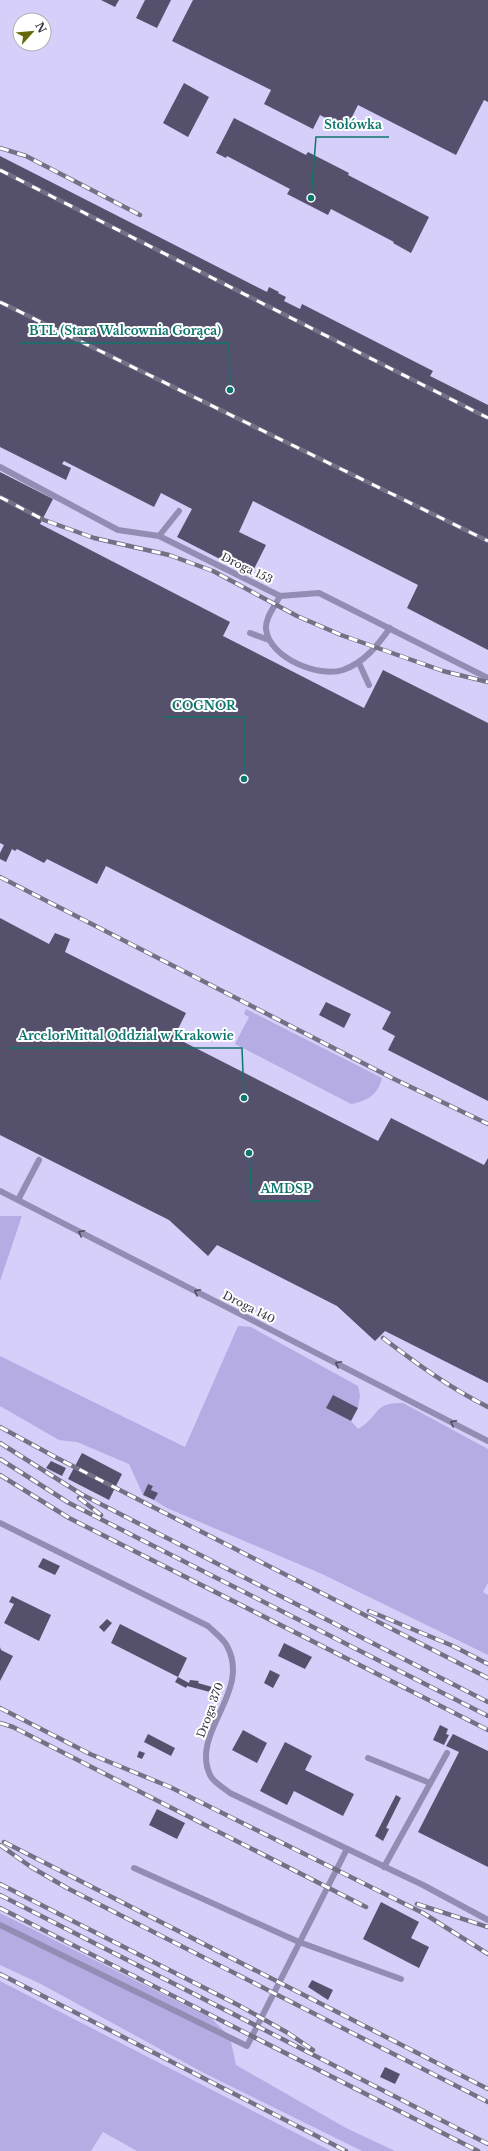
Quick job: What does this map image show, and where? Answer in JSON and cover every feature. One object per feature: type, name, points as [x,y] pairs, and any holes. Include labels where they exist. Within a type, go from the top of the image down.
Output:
[{"type":"lane","name":"Droga 153","points":[[0,467],[118,530],[159,536],[280,596],[319,593],[488,678]]},
{"type":"lane","points":[[159,536],[179,510]]},
{"type":"lane","points":[[280,596],[268,618],[266,629],[270,640],[286,659],[321,672],[341,670],[358,663],[373,651],[390,628]]},
{"type":"lane","points":[[250,633],[270,640]]},
{"type":"lane","points":[[358,663],[369,685]]},
{"type":"lane","points":[[18,1200],[39,1160]]},
{"type":"lane","name":"Droga 140","points":[[0,1191],[488,1441]]},
{"type":"lane","name":"Droga 370","points":[[0,1523],[208,1626],[227,1645],[234,1669],[228,1694],[208,1739],[205,1760],[211,1776],[230,1793],[384,1867],[488,1920]]},
{"type":"lane","points":[[384,1867],[447,1753]]},
{"type":"lane","points":[[368,1758],[430,1783]]},
{"type":"lane","points":[[0,1925],[247,2046],[347,1849]]},
{"type":"lane","points":[[134,1868],[299,1942],[401,1979]]},
{"type":"shaded area","points":[[0,0],[488,0],[488,2151],[0,2151]]},
{"type":"shaded area","points":[[246,1009],[382,1078],[378,1089],[367,1099],[351,1104],[235,1044],[249,1017],[244,1014]]},
{"type":"shaded area","points":[[0,1216],[22,1216],[0,1281]]},
{"type":"shaded area","points":[[238,1326],[251,1327],[358,1386],[360,1395],[358,1408],[326,1408],[351,1421],[358,1429],[370,1420],[377,1411],[386,1405],[403,1403],[488,1449],[488,1583],[483,1592],[488,1595],[488,1655],[322,1574],[167,1508],[154,1500],[157,1493],[151,1490],[153,1486],[148,1484],[143,1495],[129,1464],[77,1442],[59,1440],[0,1406],[0,1356],[185,1447]]},
{"type":"shaded area","points":[[0,1913],[211,2018],[230,2037],[236,2065],[346,2128],[395,2151],[362,2151],[202,2072],[41,1984],[0,1965]]},
{"type":"shaded area","points":[[0,1981],[331,2151],[137,2151],[103,2132],[91,2151],[0,2151]]},
{"type":"building","points":[[101,0],[119,0],[115,7]]},
{"type":"building","points":[[145,0],[171,0],[157,28],[136,18]]},
{"type":"building","points":[[193,0],[488,0],[488,102],[484,100],[456,155],[358,105],[346,129],[320,115],[313,129],[264,104],[271,90],[172,41]]},
{"type":"building","points":[[184,83],[209,97],[188,137],[163,123]]},
{"type":"building","points":[[234,118],[306,155],[308,152],[349,173],[348,175],[429,217],[411,253],[393,243],[394,242],[331,209],[328,215],[287,194],[290,189],[227,156],[226,158],[216,153]]},
{"type":"building","points":[[0,156],[267,292],[269,287],[279,292],[278,293],[286,297],[284,301],[300,309],[302,304],[433,371],[430,376],[488,405],[488,650],[407,608],[418,585],[253,501],[239,532],[266,545],[251,575],[177,537],[192,509],[161,493],[154,507],[64,461],[62,464],[71,468],[66,480],[0,447]]},
{"type":"building","points":[[0,472],[53,499],[40,524],[230,622],[223,636],[364,708],[383,670],[488,723],[488,1101],[388,1050],[395,1036],[382,1029],[391,1012],[106,866],[97,884],[47,859],[44,863],[17,849],[15,851],[12,849],[6,862],[0,859],[0,853],[4,845],[0,843]]},
{"type":"building","points":[[0,918],[49,944],[55,933],[70,939],[65,952],[186,1013],[174,1037],[378,1141],[391,1118],[484,1165],[488,1158],[488,1383],[385,1331],[375,1341],[337,1306],[217,1245],[208,1256],[169,1220],[0,1135]]},
{"type":"building","points":[[326,1002],[351,1014],[344,1028],[319,1015]]},
{"type":"building","points":[[333,1395],[358,1408],[351,1421],[326,1408]]},
{"type":"building","points":[[82,1453],[122,1474],[109,1500],[68,1479]]},
{"type":"building","points":[[51,1461],[66,1468],[62,1476],[46,1468]]},
{"type":"building","points":[[148,1484],[153,1486],[151,1490],[158,1493],[154,1500],[143,1495]]},
{"type":"building","points":[[43,1558],[60,1566],[55,1575],[38,1567]]},
{"type":"building","points":[[12,1596],[51,1615],[39,1641],[4,1623],[14,1604],[9,1602]]},
{"type":"building","points":[[107,1619],[112,1623],[104,1632],[99,1627]]},
{"type":"building","points":[[120,1624],[187,1658],[178,1677],[111,1643]]},
{"type":"building","points":[[284,1643],[312,1657],[305,1669],[278,1656]]},
{"type":"building","points":[[0,1647],[1,1650],[13,1656],[0,1681]]},
{"type":"building","points":[[270,1670],[280,1675],[273,1688],[264,1683]]},
{"type":"building","points":[[178,1677],[189,1683],[190,1680],[199,1681],[198,1683],[212,1687],[210,1692],[187,1686],[186,1688],[175,1682]]},
{"type":"building","points":[[440,1725],[448,1729],[446,1734],[449,1735],[444,1745],[433,1740]]},
{"type":"building","points":[[243,1730],[267,1743],[257,1763],[232,1750]]},
{"type":"building","points":[[148,1734],[175,1748],[171,1756],[144,1742]]},
{"type":"building","points":[[453,1734],[488,1751],[488,1867],[418,1832],[459,1752],[446,1746]]},
{"type":"building","points":[[285,1742],[312,1756],[305,1770],[354,1794],[343,1816],[294,1791],[287,1805],[260,1791]]},
{"type":"building","points":[[139,1751],[145,1753],[142,1759],[137,1757]]},
{"type":"building","points":[[396,1795],[401,1798],[386,1828],[389,1829],[383,1841],[375,1836]]},
{"type":"building","points":[[157,1809],[185,1823],[177,1839],[149,1825]]},
{"type":"building","points":[[381,1902],[419,1922],[411,1938],[429,1947],[419,1968],[363,1939]]},
{"type":"building","points":[[312,1980],[333,1990],[328,2000],[308,1987]]},
{"type":"building","points":[[385,2067],[400,2074],[395,2084],[380,2077]]},
{"type":"railway","points":[[0,148],[26,156],[140,215]]},
{"type":"railway","points":[[0,170],[488,418]]},
{"type":"railway","points":[[0,302],[488,541]]},
{"type":"railway","points":[[0,497],[44,520],[94,538],[169,555],[213,571],[297,616],[341,635],[443,671],[488,682]]},
{"type":"railway","points":[[0,877],[392,1078],[488,1124]]},
{"type":"railway","points":[[383,1338],[434,1375],[460,1392],[488,1407]]},
{"type":"railway","points":[[0,1427],[57,1458],[488,1678]]},
{"type":"railway","points":[[0,1443],[81,1494],[488,1702]]},
{"type":"railway","points":[[0,1459],[69,1503],[488,1716]]},
{"type":"railway","points":[[0,1475],[69,1518],[488,1730]]},
{"type":"railway","points":[[79,1498],[101,1515]]},
{"type":"railway","points":[[369,1611],[453,1646],[488,1664]]},
{"type":"railway","points":[[0,1708],[90,1754],[170,1787],[423,1913],[488,1954]]},
{"type":"railway","points":[[0,1723],[13,1727],[366,1907]]},
{"type":"railway","points":[[4,1842],[488,2089]]},
{"type":"railway","points":[[0,1845],[31,1867],[67,1888],[488,2102]]},
{"type":"railway","points":[[0,1884],[240,2006],[288,2033],[313,2050]]},
{"type":"railway","points":[[0,1895],[488,2144]]},
{"type":"railway","points":[[417,1904],[488,1927]]},
{"type":"railway","points":[[0,1908],[478,2151]]},
{"type":"railway","points":[[0,1974],[346,2151]]},
{"type":"place","name":"Stołówka","points":[[311,198]]},
{"type":"place","name":"BTL (Stara Walcownia Gorąca)","points":[[230,390]]},
{"type":"place","name":"COGNOR","points":[[244,779]]},
{"type":"place","name":"ArcelorMittal Oddział w Krakowie","points":[[244,1098]]},
{"type":"place","name":"AMDSP","points":[[249,1153]]}]
